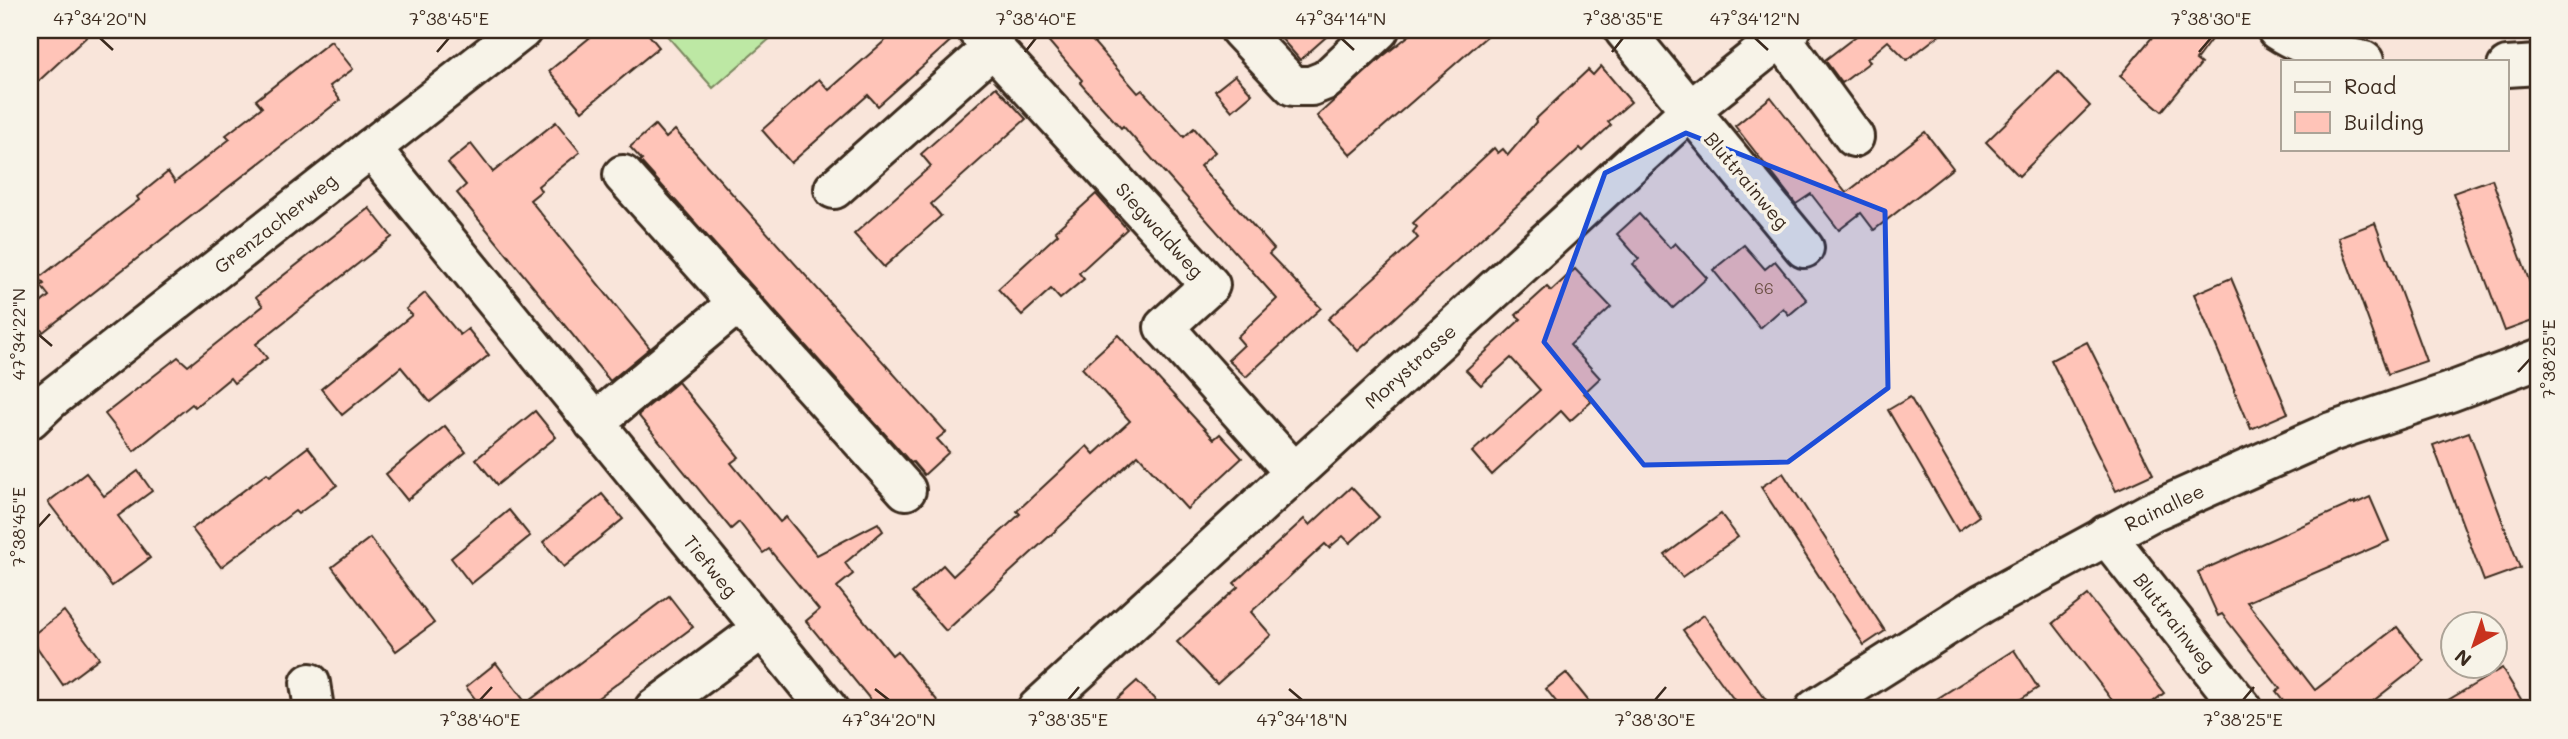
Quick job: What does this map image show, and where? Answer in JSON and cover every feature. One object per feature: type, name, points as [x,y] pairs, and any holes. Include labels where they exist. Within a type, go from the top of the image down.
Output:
[{"type":"street","name":"Grenzacherweg","points":[[30,419],[51,399],[522,30]]},
{"type":"street","points":[[1240,30],[1293,86],[1311,86],[1326,80],[1379,30]]},
{"type":"street","name":"Bluttrainweg","points":[[1624,30],[1804,248]]},
{"type":"street","points":[[2277,30],[2330,54],[2359,60]]},
{"type":"street","points":[[1786,34],[1854,136]]},
{"type":"street","name":"Morystrasse","points":[[1037,709],[1689,111],[1786,34]]},
{"type":"street","name":"Siegwaldweg","points":[[834,189],[985,38],[1210,285],[1164,327],[1294,472]]},
{"type":"street","points":[[2508,66],[2538,65]]},
{"type":"street","name":"Tiefweg","points":[[371,148],[828,709]]},
{"type":"street","points":[[623,175],[906,490]]},
{"type":"street","points":[[594,423],[738,303]]},
{"type":"street","name":"Rainallee","points":[[1815,709],[1983,603],[2151,512],[2331,432],[2538,359]]},
{"type":"street","name":"Bluttrainweg","points":[[2106,535],[2244,709]]},
{"type":"street","points":[[653,709],[762,629]]},
{"type":"highlighted area","points":[[1686,133],[1885,211],[1888,388],[1788,462],[1644,465],[1544,342],[1605,173]]},
{"type":"green space","points":[[662,30],[780,30],[713,88]]},
{"type":"building","points":[[30,30],[94,30],[30,89]]},
{"type":"building","points":[[599,30],[645,30],[659,47],[582,111],[549,71]]},
{"type":"building","points":[[897,30],[956,30],[956,36],[878,106],[868,95],[791,163],[762,130],[819,79],[829,90]]},
{"type":"building","points":[[1039,30],[1083,30],[1138,93],[1142,90],[1184,137],[1194,128],[1215,152],[1200,166],[1274,249],[1269,254],[1321,308],[1246,377],[1228,360],[1244,345],[1237,337],[1277,299],[1123,126],[1121,128],[1087,91],[1080,83],[1082,80]]},
{"type":"building","points":[[1274,30],[1334,30],[1300,60]]},
{"type":"building","points":[[1416,30],[1494,30],[1351,155],[1317,116]]},
{"type":"building","points":[[1864,30],[1946,30],[1907,60],[1888,41],[1867,59],[1870,62],[1842,83],[1825,60]]},
{"type":"building","points":[[2158,30],[2218,30],[2196,60],[2201,64],[2162,111],[2120,76]]},
{"type":"building","points":[[331,41],[353,69],[330,86],[340,100],[43,332],[30,315],[30,312],[49,296],[41,286],[44,284],[39,278],[139,200],[137,197],[168,172],[175,182],[230,139],[226,135],[262,107],[256,100]]},
{"type":"building","points":[[1601,66],[1631,102],[1608,122],[1611,125],[1583,151],[1580,148],[1358,351],[1328,319],[1418,238],[1413,232],[1417,227],[1413,223],[1494,148],[1498,153],[1503,149],[1508,155],[1535,120],[1588,70],[1593,75]]},
{"type":"building","points":[[2058,72],[2090,106],[2019,176],[1986,142]]},
{"type":"building","points":[[1235,75],[1252,94],[1232,111],[1215,91]]},
{"type":"building","points":[[996,87],[1026,119],[931,204],[941,216],[884,267],[854,234],[931,166],[921,154]]},
{"type":"building","points":[[1771,97],[1846,193],[1925,132],[1953,168],[1874,230],[1861,213],[1839,230],[1811,194],[1796,204],[1735,126]]},
{"type":"building","points":[[556,122],[580,152],[538,186],[541,191],[530,200],[650,348],[610,381],[457,193],[466,185],[448,163],[471,144],[493,172]]},
{"type":"building","points":[[655,125],[666,138],[675,130],[946,432],[937,439],[949,452],[924,475],[640,161],[642,160],[630,147]]},
{"type":"building","points":[[2492,179],[2538,305],[2538,319],[2505,331],[2453,193]]},
{"type":"building","points":[[1096,194],[1127,229],[1079,273],[1084,279],[1060,299],[1051,289],[1022,315],[998,289],[1058,234],[1055,231]]},
{"type":"building","points":[[369,208],[392,237],[256,344],[267,358],[234,383],[230,378],[195,407],[192,404],[134,451],[105,414],[178,357],[188,366],[263,306],[256,297]]},
{"type":"building","points":[[1639,214],[1670,248],[1675,243],[1707,278],[1673,308],[1633,264],[1639,259],[1617,234]]},
{"type":"building","points":[[2375,223],[2426,361],[2388,374],[2338,237]]},
{"type":"building","points":[[1744,245],[1765,269],[1775,261],[1807,300],[1789,315],[1783,308],[1760,328],[1713,270]]},
{"type":"building","points":[[1575,269],[1611,307],[1570,345],[1600,378],[1584,393],[1592,401],[1570,421],[1561,411],[1492,475],[1472,452],[1540,390],[1511,358],[1481,385],[1466,370],[1521,319],[1516,315],[1547,287],[1551,291]]},
{"type":"building","points":[[2231,278],[2288,413],[2251,429],[2194,294]]},
{"type":"building","points":[[425,293],[460,335],[468,329],[489,355],[430,402],[401,367],[342,415],[321,389],[412,315],[406,309]]},
{"type":"building","points":[[1118,335],[1214,439],[1220,434],[1242,458],[1187,509],[1138,455],[946,631],[912,593],[943,565],[953,576],[1020,514],[1017,511],[1087,446],[1094,454],[1130,421],[1082,368]]},
{"type":"building","points":[[2087,342],[2153,474],[2116,491],[2051,360]]},
{"type":"building","points":[[678,382],[739,457],[731,463],[780,522],[786,517],[817,555],[878,523],[883,531],[845,563],[853,574],[837,587],[892,655],[897,651],[944,709],[878,709],[806,621],[819,610],[769,549],[763,553],[739,522],[731,529],[638,415]]},
{"type":"building","points":[[1910,397],[1979,516],[1958,531],[1888,410]]},
{"type":"building","points":[[535,411],[556,437],[497,485],[476,459]]},
{"type":"building","points":[[445,426],[466,452],[407,500],[386,474]]},
{"type":"building","points":[[2469,432],[2520,568],[2484,581],[2433,445]]},
{"type":"building","points":[[308,447],[337,485],[298,514],[295,511],[221,567],[192,529],[267,473],[270,476]]},
{"type":"building","points":[[138,471],[152,491],[118,516],[150,558],[112,586],[48,502],[86,473],[104,496]]},
{"type":"building","points":[[1783,473],[1885,631],[1864,645],[1761,487]]},
{"type":"building","points":[[1351,487],[1379,517],[1350,543],[1343,536],[1329,548],[1325,544],[1251,612],[1271,635],[1217,684],[1177,642],[1238,587],[1234,583],[1304,519],[1310,525]]},
{"type":"building","points":[[602,494],[623,519],[564,567],[543,542]]},
{"type":"building","points":[[2370,497],[2389,541],[2247,602],[2315,690],[2397,627],[2424,661],[2363,709],[2290,709],[2276,691],[2280,689],[2222,614],[2218,616],[2198,572]]},
{"type":"building","points":[[509,510],[530,536],[471,584],[451,558]]},
{"type":"building","points":[[1721,514],[1738,537],[1682,577],[1665,555]]},
{"type":"building","points":[[370,538],[434,623],[396,651],[332,567]]},
{"type":"building","points":[[2088,595],[2164,693],[2144,709],[2119,709],[2053,623]]},
{"type":"building","points":[[669,596],[693,627],[583,709],[483,709],[466,687],[496,663],[526,703]]},
{"type":"building","points":[[64,611],[99,658],[63,685],[30,637]]},
{"type":"building","points":[[1704,615],[1773,709],[1741,709],[1729,693],[1683,630]]},
{"type":"building","points":[[2014,650],[2038,688],[2005,709],[1921,709]]},
{"type":"building","points":[[1566,673],[1595,709],[1562,709],[1546,689]]},
{"type":"building","points":[[2508,678],[2527,709],[2433,709],[2482,680],[2508,680]]},
{"type":"building","points":[[1137,681],[1164,709],[1106,709]]}]
